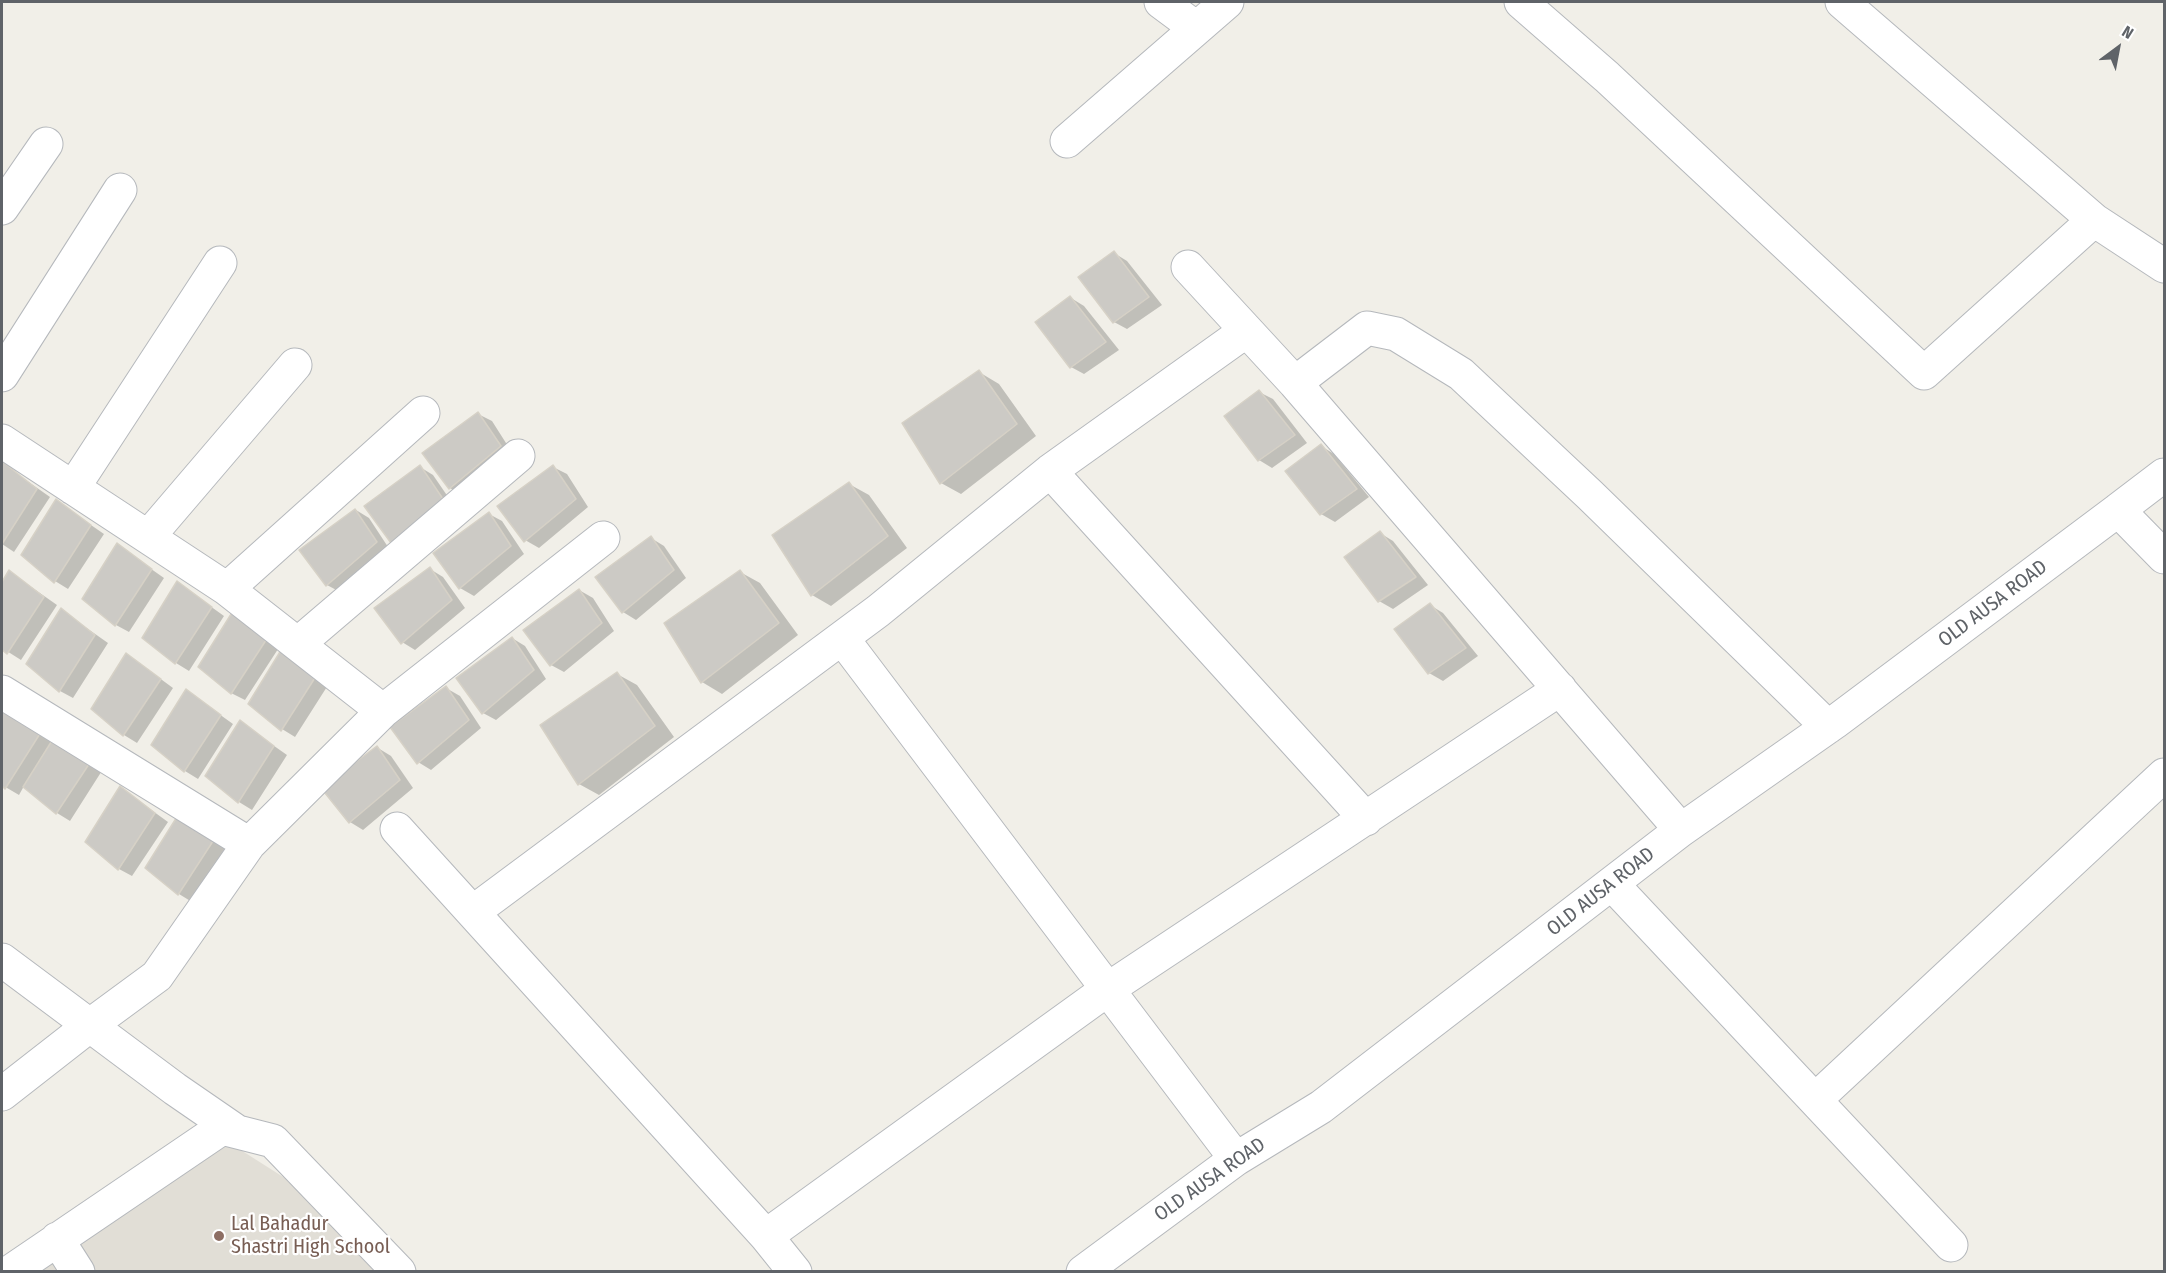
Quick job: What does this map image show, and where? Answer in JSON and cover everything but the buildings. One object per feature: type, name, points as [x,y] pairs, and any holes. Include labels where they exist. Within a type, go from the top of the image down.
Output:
[{"type":"street","points":[[1161,2],[1196,28]]},
{"type":"street","points":[[1067,141],[1227,2]]},
{"type":"street","points":[[1521,2],[1607,77],[1924,373],[2094,220]]},
{"type":"street","points":[[1842,2],[2094,220],[2164,266]]},
{"type":"street","points":[[2,208],[46,144]]},
{"type":"street","points":[[2,375],[120,190]]},
{"type":"street","points":[[73,488],[219,263]]},
{"type":"street","points":[[1188,267],[1295,383],[1681,830]]},
{"type":"street","points":[[1295,383],[1367,328],[1396,334],[1461,374],[1590,495],[1828,727]]},
{"type":"street","points":[[472,912],[842,638],[1050,471],[1246,331]]},
{"type":"street","points":[[147,537],[295,365]]},
{"type":"street","points":[[227,589],[423,413]]},
{"type":"street","points":[[2,441],[227,589],[299,643],[383,711]]},
{"type":"street","points":[[299,643],[518,456]]},
{"type":"street","points":[[1050,471],[1365,819]]},
{"type":"street","name":"OLD AUSA ROAD","points":[[1083,1272],[1236,1159],[1321,1107],[1681,830],[1828,727],[2164,475]]},
{"type":"street","points":[[2118,510],[2164,557]]},
{"type":"street","points":[[2,1094],[157,976],[249,844],[383,711],[603,538]]},
{"type":"street","points":[[842,638],[1236,1159]]},
{"type":"street","points":[[766,1236],[1108,989],[1560,689]]},
{"type":"street","points":[[2,692],[249,844]]},
{"type":"street","points":[[1815,1100],[2164,775]]},
{"type":"street","points":[[397,829],[766,1236],[795,1272]]},
{"type":"street","points":[[1612,884],[1951,1245]]},
{"type":"street","points":[[2,960],[89,1026],[236,1131]]},
{"type":"street","points":[[10,1272],[222,1128],[273,1141],[399,1272]]},
{"type":"street","points":[[57,1239],[78,1272]]},
{"type":"shaded area","name":"Lal Bahadur Shastri High School","points":[[225,1140],[321,1201],[389,1272],[31,1272]]},
{"type":"place","name":"Lal Bahadur Shastri High School","points":[[219,1236]]}]
